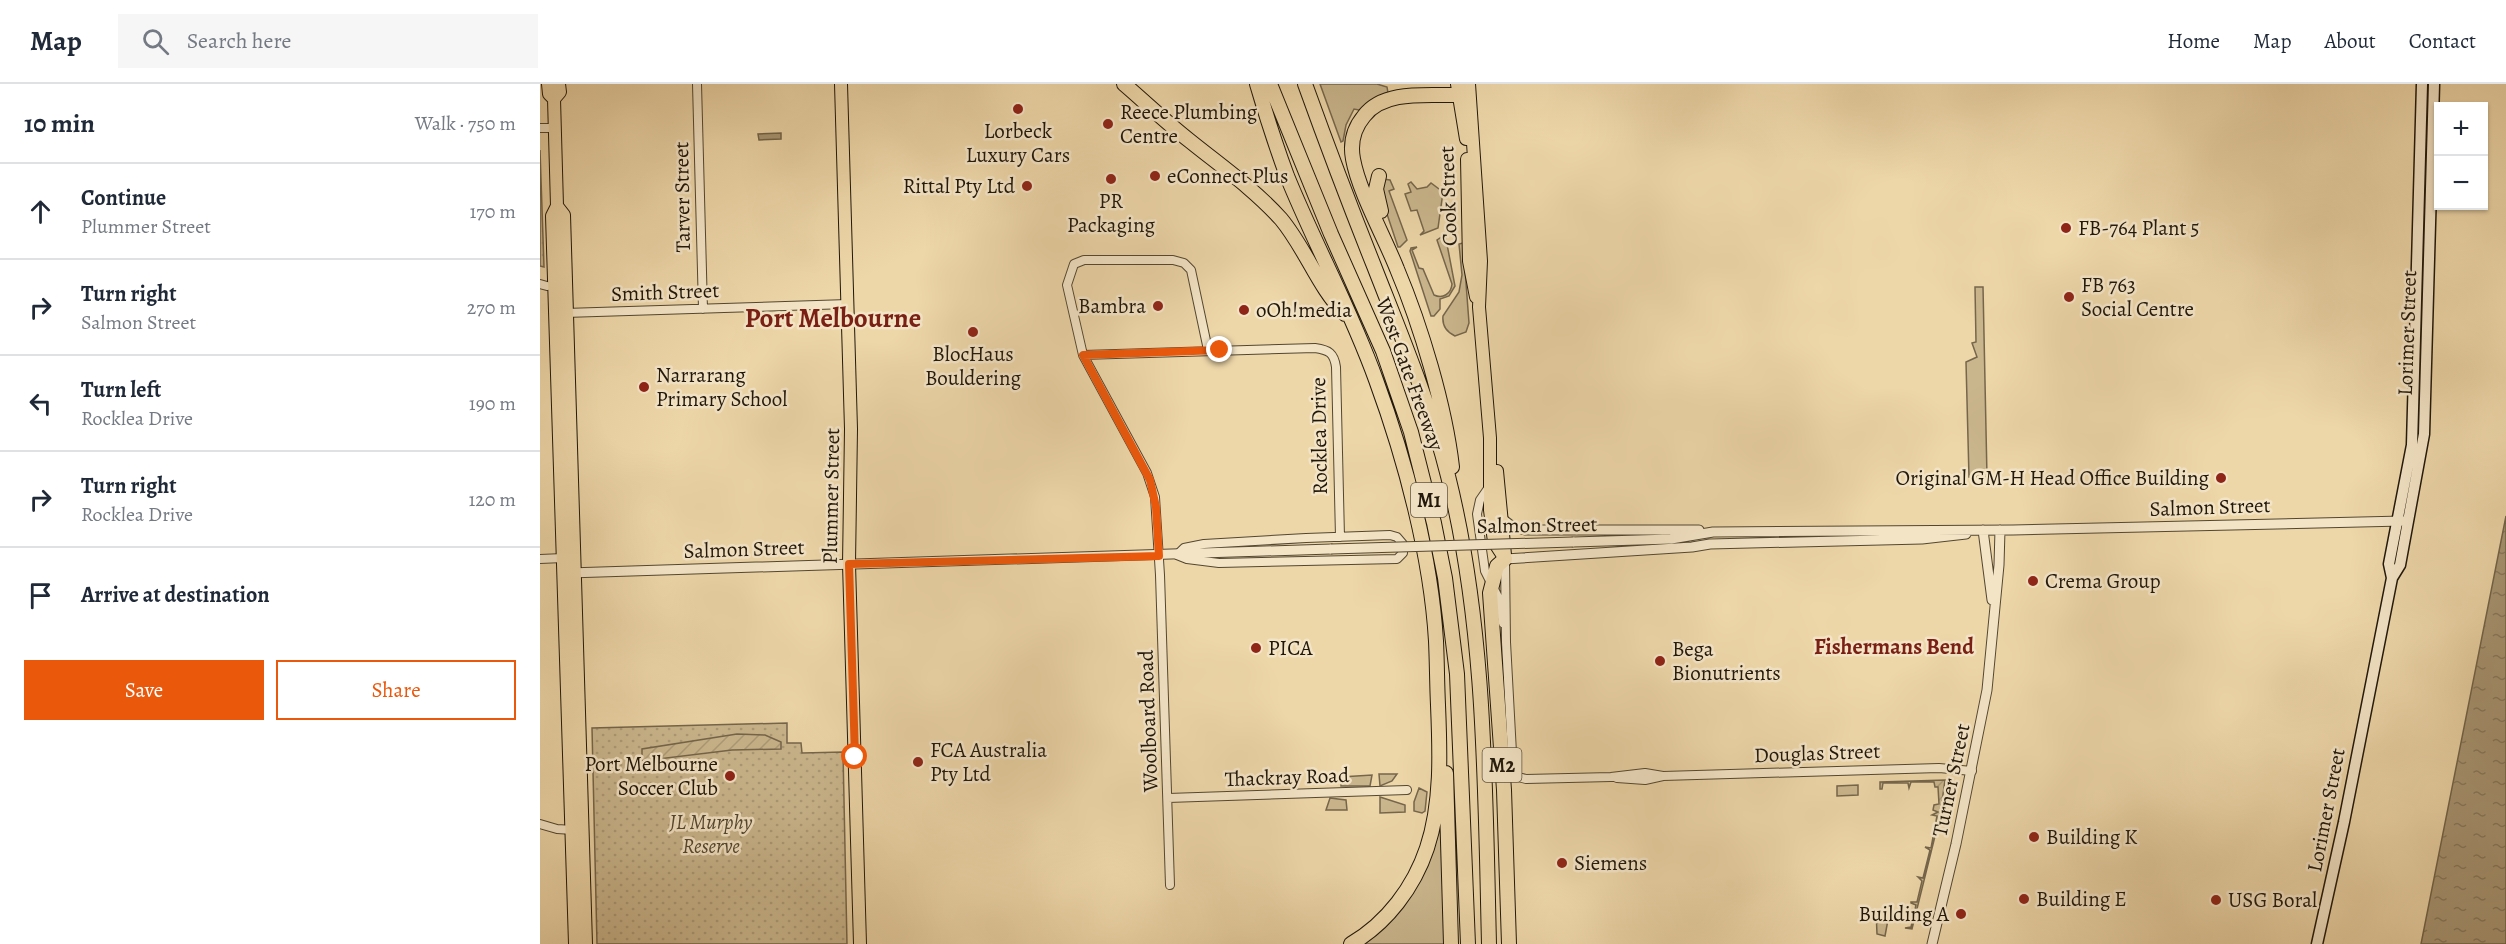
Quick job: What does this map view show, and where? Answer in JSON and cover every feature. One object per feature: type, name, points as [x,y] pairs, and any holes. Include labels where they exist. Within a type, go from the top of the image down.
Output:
[{"type":"highway","points":[[1124,84],[1172,127],[1248,187],[1279,217],[1302,248],[1327,293],[1353,322]]},
{"type":"highway","points":[[1130,84],[1145,102]]},
{"type":"highway","name":"M1","points":[[1257,84],[1288,177],[1353,322],[1389,418],[1414,512],[1425,564],[1436,639],[1445,759],[1451,944]]},
{"type":"highway","name":"West Gate Freeway","points":[[1270,84],[1383,351],[1411,432],[1434,523],[1447,589],[1456,674],[1468,944]]},
{"type":"highway","name":"West Gate Freeway","points":[[1305,84],[1420,384],[1444,464],[1458,522],[1472,602],[1482,717],[1489,944]]},
{"type":"highway","points":[[1458,522],[1450,445],[1420,333],[1397,268],[1355,165],[1352,150],[1354,133],[1368,111],[1388,99],[1463,89]]},
{"type":"highway","points":[[1379,176],[1376,193],[1393,247],[1397,268]]},
{"type":"highway","name":"M2","points":[[1505,559],[1497,566],[1491,586],[1491,628],[1504,800],[1509,944]]},
{"type":"highway","name":"M2","points":[[1472,602],[1484,653],[1499,802],[1509,944]]},
{"type":"highway","points":[[1351,944],[1396,905],[1419,868],[1430,838],[1436,806],[1439,759],[1436,639]]},
{"type":"main road","name":"Plummer Street","points":[[842,84],[851,429],[849,564],[860,944]]},
{"type":"main road","name":"Lorimer Street","points":[[2403,521],[2412,445],[2422,84]]},
{"type":"main road","name":"Lorimer Street","points":[[2316,944],[2344,822],[2392,578],[2389,564],[2403,521],[2424,434],[2434,84]]},
{"type":"main road","name":"Cook Street","points":[[1463,89],[1490,438],[1492,534],[1497,548],[1505,559]]},
{"type":"main road","points":[[554,90],[548,128],[558,212]]},
{"type":"main road","points":[[554,90],[577,830],[586,944]]},
{"type":"main road","points":[[561,313],[563,558],[569,573]]},
{"type":"main road","name":"Cook Street","points":[[1490,438],[1496,464],[1505,559]]},
{"type":"main road","points":[[575,944],[577,830]]},
{"type":"street","name":"Tarver Street","points":[[697,84],[703,309]]},
{"type":"street","points":[[1159,556],[1156,507],[1150,480],[1083,355],[1067,285],[1074,264],[1084,260],[1173,260],[1184,263],[1191,270],[1208,350]]},
{"type":"street","name":"Smith Street","points":[[561,313],[848,304]]},
{"type":"street","name":"Rocklea Drive","points":[[1083,355],[1315,348],[1330,352],[1334,357],[1340,537]]},
{"type":"street","name":"Cook Street","points":[[1490,483],[1477,507],[1485,571],[1500,602],[1506,642]]},
{"type":"street","name":"Salmon Street","points":[[1501,518],[1515,528],[1533,530],[1700,530],[1864,536]]},
{"type":"street","name":"Salmon Street","points":[[1505,559],[1710,544],[1864,536],[2403,521]]},
{"type":"street","points":[[1533,530],[1529,546],[1536,557]]},
{"type":"street","name":"Turner Street","points":[[1983,531],[1993,620]]},
{"type":"street","name":"Turner Street","points":[[1932,944],[1972,771],[1988,684],[1999,572],[2000,531]]},
{"type":"street","name":"Salmon Street","points":[[569,573],[1671,539],[1713,532]]},
{"type":"street","name":"Salmon Street","points":[[1394,536],[1402,541],[1404,550],[1394,560],[1219,563],[1187,559],[1177,555],[1184,548],[1204,544],[1340,537],[1394,536]]},
{"type":"street","name":"Salmon Street","points":[[1671,539],[1710,544]]},
{"type":"street","name":"Woolboard Road","points":[[1159,556],[1170,885]]},
{"type":"street","points":[[540,559],[563,558]]},
{"type":"street","points":[[1505,559],[1506,642]]},
{"type":"street","name":"Douglas Street","points":[[1506,642],[1510,764],[1518,777],[1530,779],[1611,777],[1636,780],[1663,776],[1929,768],[1972,771]]},
{"type":"street","name":"Thackray Road","points":[[1168,798],[1407,790]]},
{"type":"street","points":[[540,824],[557,829],[577,830]]},
{"type":"green space","points":[[1320,84],[1377,84],[1387,87],[1388,93],[1369,102],[1359,110],[1354,109],[1341,142]]},
{"type":"green space","points":[[540,150],[544,267],[540,266]]},
{"type":"green space","points":[[1383,179],[1390,180],[1394,189],[1389,191],[1407,240],[1400,247],[1398,247],[1380,193]]},
{"type":"green space","points":[[1411,182],[1417,189],[1427,187],[1431,183],[1443,192],[1438,228],[1420,235],[1424,231],[1417,210],[1411,211],[1405,194],[1411,192],[1408,184]]},
{"type":"green space","points":[[1443,236],[1446,239],[1455,286],[1449,296],[1440,299],[1440,309],[1434,316],[1431,316],[1410,251],[1411,248],[1417,247],[1412,250],[1434,295],[1446,295],[1452,284],[1437,240]]},
{"type":"green space","points":[[1463,243],[1469,323],[1466,332],[1455,336],[1445,328],[1443,316],[1459,292],[1462,275],[1459,244]]},
{"type":"green space","points":[[1975,287],[1983,287],[1987,477],[1969,477],[1966,362],[1977,357],[1972,343],[1976,342]]},
{"type":"green space","name":"JL Murphy Reserve","points":[[787,723],[787,743],[801,743],[802,753],[843,752],[847,944],[597,944],[592,728]]},
{"type":"green space","points":[[737,734],[765,735],[781,742],[781,749],[732,750],[642,761],[642,749]]},
{"type":"green space","points":[[1379,774],[1397,774],[1392,781],[1380,786]]},
{"type":"green space","points":[[1372,775],[1370,786],[1341,786],[1341,777]]},
{"type":"green space","points":[[1945,780],[1940,816],[1912,929],[1905,928],[1911,927],[1916,905],[1911,902],[1917,902],[1922,881],[1918,877],[1923,878],[1930,850],[1925,847],[1931,848],[1937,816],[1932,815],[1938,812],[1933,810],[1934,805],[1939,804],[1938,787],[1935,787],[1934,782],[1911,782],[1909,788],[1908,783],[1883,783],[1880,789],[1880,782]]},
{"type":"green space","points":[[1858,785],[1858,795],[1837,796],[1837,786]]},
{"type":"green space","points":[[1419,788],[1427,792],[1425,811],[1422,813],[1414,811],[1414,802]]},
{"type":"green space","points":[[1380,797],[1405,805],[1405,812],[1380,813]]},
{"type":"green space","points":[[1330,798],[1346,800],[1347,810],[1326,810]]},
{"type":"green space","points":[[1438,824],[1442,825],[1445,944],[1364,944],[1387,925],[1404,905]]},
{"type":"green space","points":[[1890,909],[1885,936],[1877,934],[1876,910]]},
{"type":"water","points":[[781,133],[781,139],[759,140],[758,134]]},
{"type":"water","points":[[2506,516],[2506,944],[2421,944]]},
{"type":"place","name":"Lorbeck Luxury Cars","points":[[1018,109]]},
{"type":"place","name":"Reece Plumbing Centre","points":[[1108,124]]},
{"type":"place","name":"eConnect Plus","points":[[1155,176]]},
{"type":"place","name":"PR Packaging","points":[[1111,179]]},
{"type":"place","name":"Rittal Pty Ltd","points":[[1027,186]]},
{"type":"place","name":"FB-764 Plant 5","points":[[2066,228]]},
{"type":"place","name":"FB 763 Social Centre","points":[[2069,297]]},
{"type":"place","name":"Bambra","points":[[1158,306]]},
{"type":"place","name":"oOh!media","points":[[1244,310]]},
{"type":"place","name":"BlocHaus Bouldering","points":[[973,332]]},
{"type":"place","name":"Narrarang Primary School","points":[[644,387]]},
{"type":"place","name":"Original GM-H Head Office Building","points":[[2221,478]]},
{"type":"place","name":"Crema Group","points":[[2033,581]]},
{"type":"place","name":"PICA","points":[[1256,648]]},
{"type":"place","name":"Bega Bionutrients","points":[[1660,661]]},
{"type":"place","name":"FCA Australia Pty Ltd","points":[[918,762]]},
{"type":"place","name":"Port Melbourne Soccer Club","points":[[730,776]]},
{"type":"place","name":"Building K","points":[[2034,837]]},
{"type":"place","name":"Siemens","points":[[1562,863]]},
{"type":"place","name":"Building E","points":[[2024,899]]},
{"type":"place","name":"USG Boral","points":[[2216,900]]},
{"type":"place","name":"Building A","points":[[1961,914]]},
{"type":"district","name":"Port Melbourne","points":[[833,318]]},
{"type":"district","name":"Fishermans Bend","points":[[1894,647]]},
{"type":"route","points":[[855,757],[849,564],[1159,556],[1156,507],[1150,480],[1083,355],[1220,350]]}]
